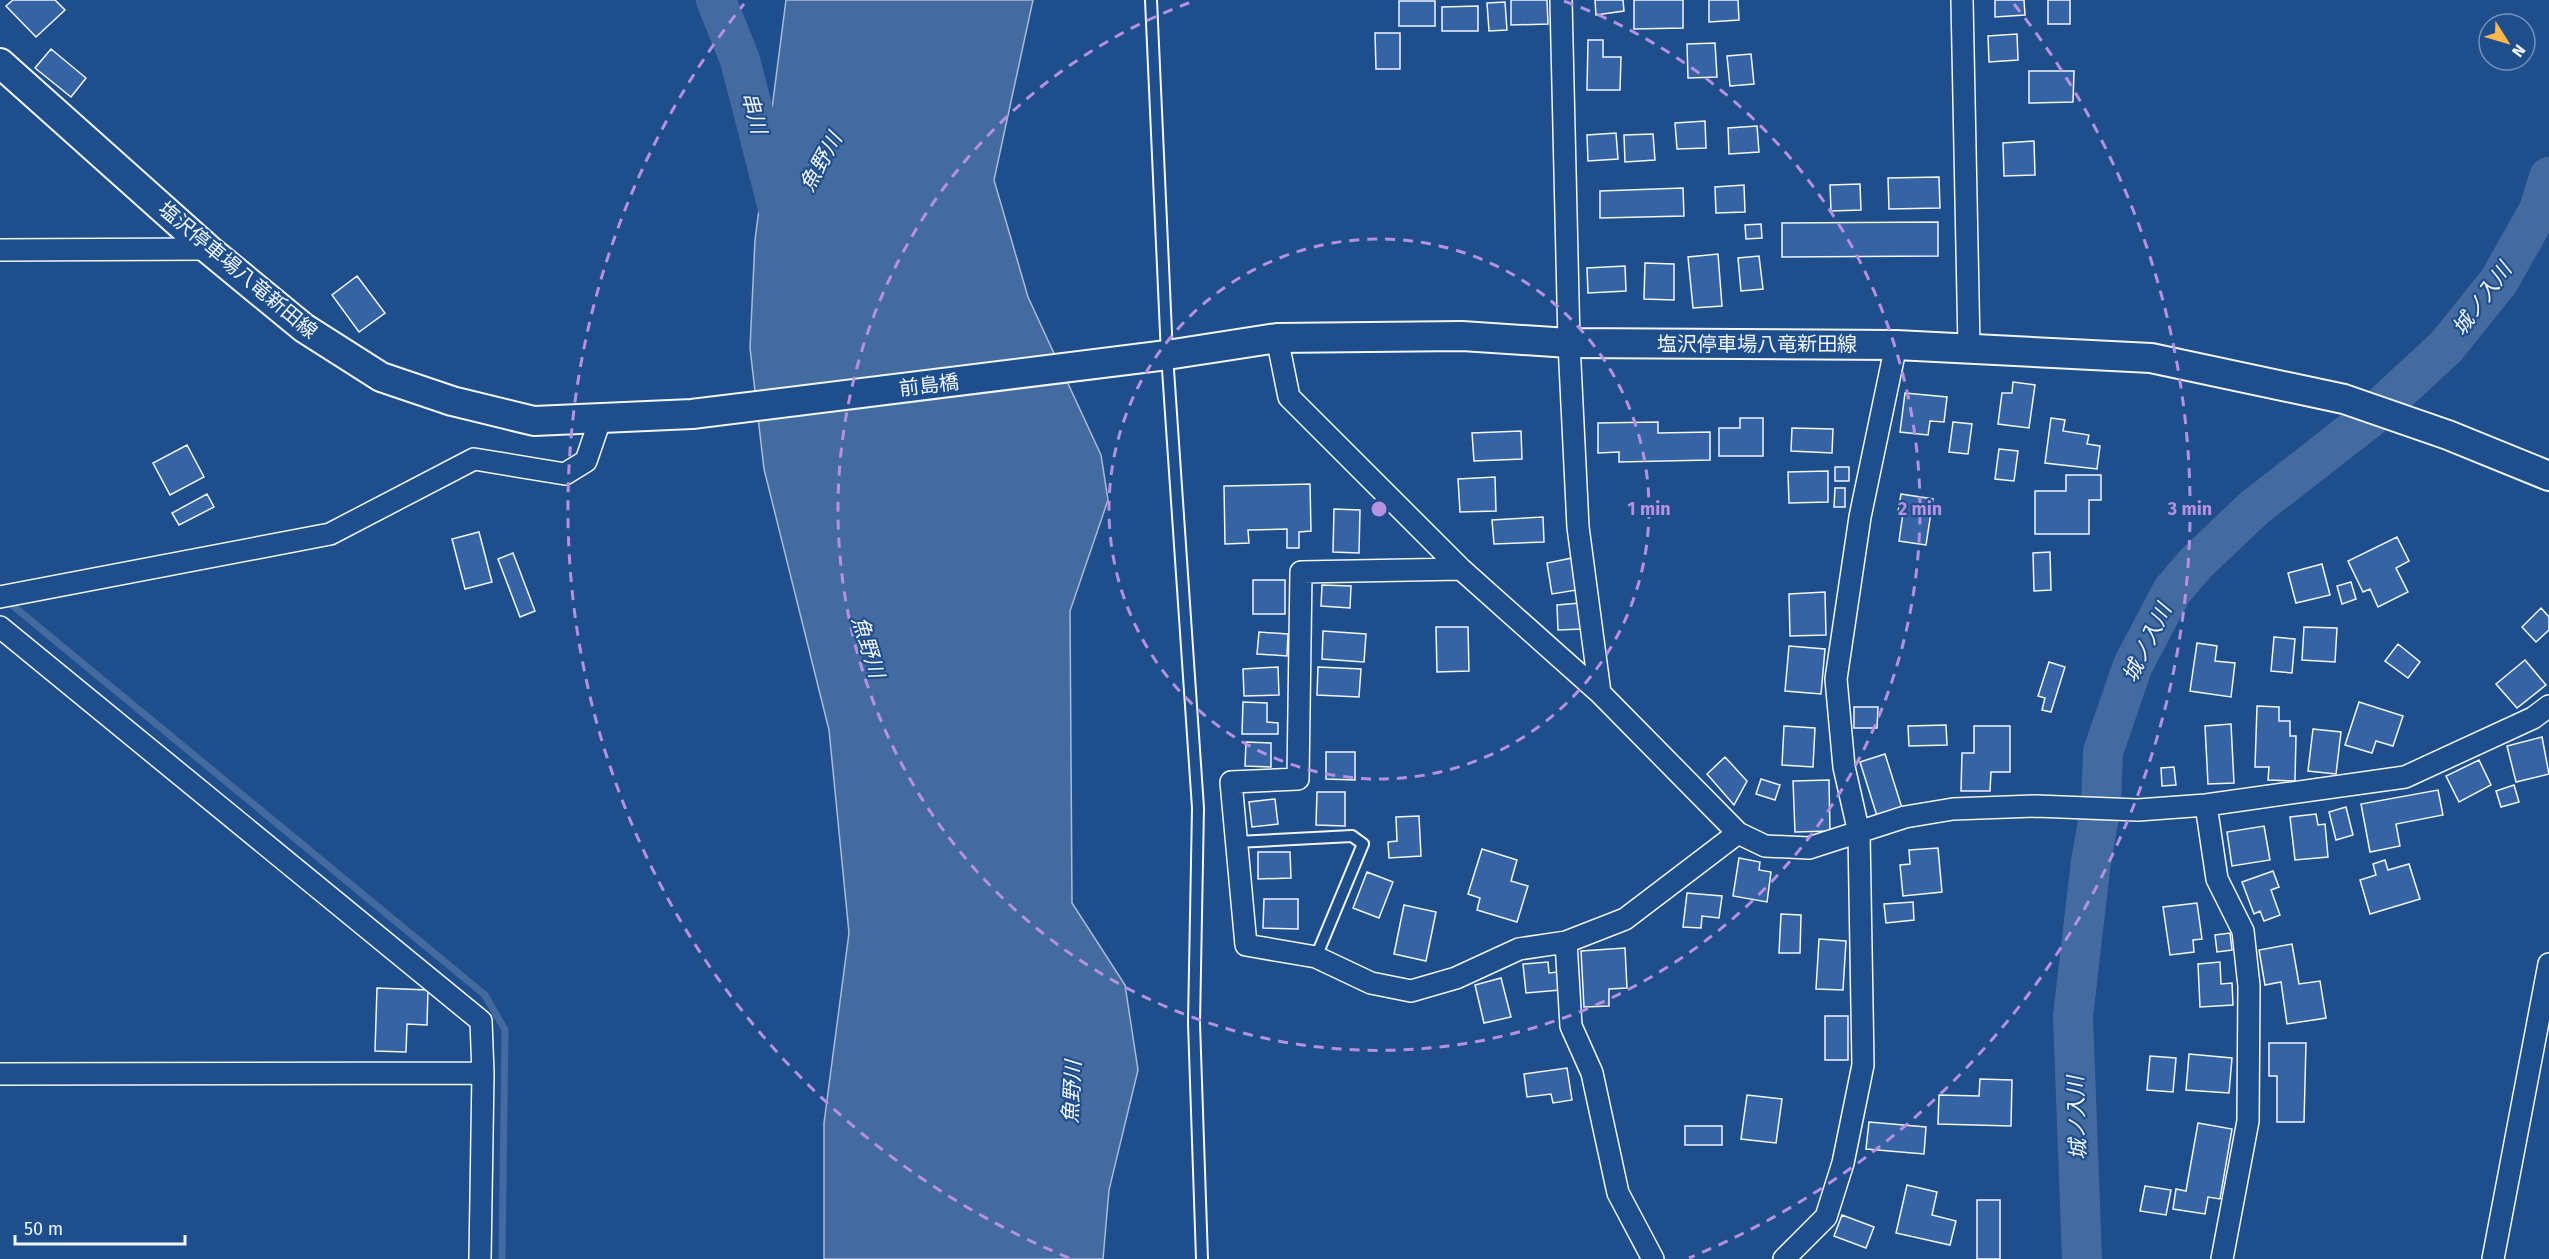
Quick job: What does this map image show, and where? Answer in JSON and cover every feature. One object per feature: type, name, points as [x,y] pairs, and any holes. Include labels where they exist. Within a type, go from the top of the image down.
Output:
[{"type":"main road","name":"塩沢停車場八竜新田線","points":[[0,63],[208,249],[304,328],[381,377],[452,401],[534,421],[600,420],[692,414]]},
{"type":"main road","name":"塩沢停車場八竜新田線","points":[[1167,355],[1277,338],[1462,336],[1569,343],[1970,347],[2151,358],[2344,399],[2448,435],[2549,476]]},
{"type":"main road","name":"前島橋","points":[[692,414],[1167,355]]},
{"type":"street","points":[[1561,0],[1569,343],[1578,527],[1600,693]]},
{"type":"street","points":[[1962,0],[1970,347]]},
{"type":"street","points":[[0,250],[208,249]]},
{"type":"street","points":[[1277,338],[1289,398],[1461,569],[1600,693],[1738,833],[1765,846],[1809,848],[1905,817],[1953,809],[2036,806],[2138,810],[2206,805],[2405,777],[2533,718],[2549,706]]},
{"type":"street","points":[[1784,1259],[1826,1217],[1843,1163],[1863,1065],[1859,833],[1844,767],[1836,679],[1860,517],[1896,345]]},
{"type":"street","points":[[0,597],[330,534],[474,459],[565,474],[585,461],[600,420]]},
{"type":"street","points":[[1461,569],[1301,573],[1298,779],[1231,782],[1246,945],[1316,957],[1371,982],[1411,991],[1456,978],[1519,949],[1566,942],[1625,919],[1738,833]]},
{"type":"street","points":[[0,627],[481,1021],[483,1073],[480,1259]]},
{"type":"street","points":[[2206,805],[2217,879],[2243,931],[2249,986],[2248,1121],[2222,1259]]},
{"type":"street","points":[[1566,942],[1571,1026],[1592,1073],[1618,1193],[1653,1259]]},
{"type":"street","points":[[2493,1259],[2549,964]]},
{"type":"street","points":[[0,1074],[483,1073]]},
{"type":"lane","points":[[1151,0],[1167,355],[1198,808],[1194,1023],[1202,1259]]},
{"type":"lane","points":[[1236,842],[1352,836],[1363,844],[1316,957]]},
{"type":"water","name":"魚野川","points":[[786,0],[1033,0],[994,180],[1028,297],[1101,455],[1108,500],[1070,611],[1072,903],[1125,985],[1138,1070],[1109,1190],[1103,1259],[824,1259],[824,1123],[849,933],[829,730],[764,469],[750,348],[755,240]]},
{"type":"building","points":[[13,0],[55,0],[65,10],[36,37],[6,6]]},
{"type":"building","points":[[1511,0],[1547,0],[1548,24],[1511,25]]},
{"type":"building","points":[[1595,0],[1623,0],[1624,11],[1596,15]]},
{"type":"building","points":[[1634,0],[1683,0],[1683,28],[1634,29]]},
{"type":"building","points":[[1709,0],[1738,0],[1739,20],[1709,22]]},
{"type":"building","points":[[1995,0],[2024,0],[2025,15],[1995,17]]},
{"type":"building","points":[[2048,0],[2070,0],[2070,24],[2048,24]]},
{"type":"building","points":[[1399,1],[1435,1],[1435,26],[1399,26]]},
{"type":"building","points":[[1505,2],[1507,30],[1489,31],[1487,3]]},
{"type":"building","points":[[1478,6],[1478,31],[1442,31],[1442,7]]},
{"type":"building","points":[[1375,33],[1400,33],[1400,69],[1376,69]]},
{"type":"building","points":[[2017,34],[2018,60],[1989,62],[1988,36]]},
{"type":"building","points":[[1588,40],[1603,40],[1603,57],[1621,57],[1620,90],[1587,90]]},
{"type":"building","points":[[1715,43],[1717,77],[1688,78],[1687,44]]},
{"type":"building","points":[[51,49],[86,78],[71,97],[35,68]]},
{"type":"building","points":[[1751,54],[1754,84],[1730,86],[1727,56]]},
{"type":"building","points":[[2029,71],[2074,71],[2073,102],[2029,103]]},
{"type":"building","points":[[1705,121],[1706,148],[1677,149],[1675,123]]},
{"type":"building","points":[[1757,126],[1759,152],[1729,154],[1728,128]]},
{"type":"building","points":[[1616,133],[1618,159],[1588,161],[1587,135]]},
{"type":"building","points":[[1653,134],[1655,160],[1625,162],[1624,135]]},
{"type":"building","points":[[2034,141],[2035,175],[2004,176],[2003,143]]},
{"type":"building","points":[[1939,177],[1940,208],[1889,209],[1888,178]]},
{"type":"building","points":[[1860,184],[1861,210],[1831,211],[1830,185]]},
{"type":"building","points":[[1744,185],[1745,212],[1716,213],[1715,187]]},
{"type":"building","points":[[1683,188],[1684,216],[1600,218],[1600,191]]},
{"type":"building","points":[[1938,222],[1938,256],[1782,257],[1782,223]]},
{"type":"building","points":[[1761,224],[1762,238],[1746,239],[1745,225]]},
{"type":"building","points":[[1718,254],[1722,306],[1693,308],[1688,257]]},
{"type":"building","points":[[1759,256],[1763,289],[1741,291],[1738,258]]},
{"type":"building","points":[[1645,263],[1674,264],[1674,300],[1644,299]]},
{"type":"building","points":[[1625,266],[1626,291],[1588,293],[1587,268]]},
{"type":"building","points":[[357,276],[385,313],[359,332],[332,295]]},
{"type":"building","points":[[2013,382],[2035,385],[2029,428],[1998,424],[2002,393],[2012,393]]},
{"type":"building","points":[[1905,393],[1947,397],[1944,422],[1930,421],[1928,435],[1900,432]]},
{"type":"building","points":[[1740,418],[1763,418],[1763,456],[1719,456],[1719,428],[1740,428]]},
{"type":"building","points":[[2051,418],[2065,420],[2063,431],[2089,435],[2087,444],[2100,446],[2097,469],[2045,463]]},
{"type":"building","points":[[1658,422],[1658,433],[1710,432],[1710,460],[1619,462],[1619,452],[1598,453],[1598,423]]},
{"type":"building","points":[[1953,422],[1972,424],[1968,454],[1949,452]]},
{"type":"building","points":[[1792,428],[1833,429],[1832,453],[1791,451]]},
{"type":"building","points":[[1521,431],[1522,459],[1474,461],[1472,433]]},
{"type":"building","points":[[187,445],[204,477],[170,495],[153,463]]},
{"type":"building","points":[[1999,449],[2018,451],[2014,481],[1995,479]]},
{"type":"building","points":[[1835,467],[1849,467],[1849,481],[1835,481]]},
{"type":"building","points":[[1828,471],[1828,502],[1789,503],[1788,472]]},
{"type":"building","points":[[2066,475],[2101,475],[2101,500],[2089,500],[2089,534],[2035,534],[2035,491],[2066,491]]},
{"type":"building","points":[[1495,477],[1496,511],[1460,512],[1458,479]]},
{"type":"building","points":[[1310,484],[1311,531],[1299,532],[1299,548],[1287,548],[1287,529],[1248,530],[1249,543],[1225,544],[1224,486]]},
{"type":"building","points":[[1835,488],[1845,488],[1845,507],[1834,507]]},
{"type":"building","points":[[207,494],[214,507],[179,525],[172,513]]},
{"type":"building","points":[[1901,494],[1933,499],[1926,545],[1899,541],[1903,513],[1898,512]]},
{"type":"building","points":[[1334,509],[1360,510],[1359,553],[1333,552]]},
{"type":"building","points":[[1543,517],[1544,542],[1494,544],[1492,520]]},
{"type":"building","points":[[479,532],[492,582],[465,589],[452,539]]},
{"type":"building","points":[[2397,537],[2409,561],[2396,568],[2408,592],[2378,607],[2370,589],[2363,592],[2348,561]]},
{"type":"building","points":[[2050,552],[2051,590],[2034,591],[2033,553]]},
{"type":"building","points":[[513,553],[535,611],[520,617],[498,559]]},
{"type":"building","points":[[1572,558],[1577,590],[1552,594],[1547,563]]},
{"type":"building","points":[[2322,564],[2330,595],[2296,603],[2288,573]]},
{"type":"building","points":[[1253,580],[1285,580],[1285,614],[1253,614]]},
{"type":"building","points":[[2351,582],[2356,599],[2342,604],[2337,586]]},
{"type":"building","points":[[1322,585],[1351,586],[1350,608],[1321,606]]},
{"type":"building","points":[[1825,592],[1826,635],[1790,636],[1789,594]]},
{"type":"building","points":[[1580,603],[1582,629],[1558,630],[1557,605]]},
{"type":"building","points":[[2541,608],[2549,617],[2549,630],[2536,642],[2522,627]]},
{"type":"building","points":[[1436,627],[1468,627],[1469,671],[1437,672]]},
{"type":"building","points":[[2304,627],[2337,628],[2335,662],[2302,660]]},
{"type":"building","points":[[1323,631],[1366,634],[1364,662],[1322,659]]},
{"type":"building","points":[[1259,632],[1288,634],[1287,656],[1257,654]]},
{"type":"building","points":[[2274,637],[2295,639],[2292,673],[2271,671]]},
{"type":"building","points":[[2197,643],[2217,646],[2215,661],[2235,663],[2231,697],[2190,691]]},
{"type":"building","points":[[2398,644],[2420,662],[2408,678],[2385,661]]},
{"type":"building","points":[[1789,646],[1825,649],[1821,694],[1785,691]]},
{"type":"building","points":[[2525,660],[2546,685],[2517,708],[2496,684]]},
{"type":"building","points":[[2049,662],[2065,667],[2051,712],[2042,710],[2045,698],[2038,696]]},
{"type":"building","points":[[1278,667],[1279,695],[1244,696],[1243,669]]},
{"type":"building","points":[[1318,667],[1361,669],[1359,697],[1317,695]]},
{"type":"building","points":[[1243,702],[1267,703],[1267,722],[1278,723],[1278,734],[1242,734]]},
{"type":"building","points":[[2359,702],[2403,716],[2393,746],[2376,741],[2372,753],[2345,745]]},
{"type":"building","points":[[2257,706],[2279,707],[2279,721],[2290,721],[2290,736],[2296,736],[2295,781],[2268,780],[2269,767],[2255,767]]},
{"type":"building","points":[[1854,707],[1878,707],[1877,728],[1854,728]]},
{"type":"building","points":[[2231,724],[2234,783],[2208,784],[2205,726]]},
{"type":"building","points":[[1946,725],[1947,745],[1909,746],[1908,726]]},
{"type":"building","points":[[1784,726],[1815,728],[1813,767],[1782,765]]},
{"type":"building","points":[[1974,726],[2010,726],[2010,772],[1991,772],[1990,791],[1961,791],[1962,753],[1974,753]]},
{"type":"building","points":[[2313,729],[2341,732],[2336,774],[2308,771]]},
{"type":"building","points":[[2542,737],[2549,774],[2516,782],[2507,746]]},
{"type":"building","points":[[1246,742],[1271,743],[1271,767],[1245,766]]},
{"type":"building","points":[[1326,752],[1355,752],[1355,780],[1326,779]]},
{"type":"building","points":[[1885,754],[1902,808],[1877,816],[1860,762]]},
{"type":"building","points":[[1725,757],[1747,781],[1734,805],[1707,774]]},
{"type":"building","points":[[2479,760],[2491,785],[2459,802],[2446,776]]},
{"type":"building","points":[[2174,767],[2176,785],[2162,786],[2161,768]]},
{"type":"building","points":[[1761,779],[1780,785],[1775,800],[1756,794]]},
{"type":"building","points":[[1829,780],[1830,831],[1795,832],[1793,781]]},
{"type":"building","points":[[2514,785],[2519,802],[2501,807],[2496,791]]},
{"type":"building","points":[[2438,790],[2443,815],[2396,824],[2400,846],[2370,852],[2361,804]]},
{"type":"building","points":[[1317,792],[1345,792],[1345,826],[1316,825]]},
{"type":"building","points":[[1275,799],[1278,824],[1252,827],[1249,802]]},
{"type":"building","points":[[2346,807],[2353,835],[2336,840],[2329,812]]},
{"type":"building","points":[[2316,814],[2318,825],[2325,824],[2328,857],[2295,860],[2290,817]]},
{"type":"building","points":[[1419,816],[1421,856],[1389,858],[1388,842],[1397,841],[1396,817]]},
{"type":"building","points":[[2264,826],[2270,860],[2232,866],[2227,832]]},
{"type":"building","points":[[1938,848],[1942,892],[1903,896],[1900,865],[1910,864],[1909,850]]},
{"type":"building","points":[[1482,849],[1517,860],[1511,881],[1528,886],[1517,922],[1477,910],[1480,898],[1468,894]]},
{"type":"building","points":[[1258,852],[1290,852],[1291,878],[1258,879]]},
{"type":"building","points":[[1739,858],[1760,862],[1759,870],[1771,872],[1767,902],[1733,896]]},
{"type":"building","points":[[2385,860],[2388,870],[2409,864],[2420,899],[2370,914],[2360,880],[2376,875],[2373,864]]},
{"type":"building","points":[[2273,871],[2279,887],[2271,890],[2280,915],[2264,921],[2260,911],[2254,914],[2242,882]]},
{"type":"building","points":[[1367,872],[1393,882],[1379,918],[1353,908]]},
{"type":"building","points":[[1687,893],[1722,896],[1719,918],[1702,916],[1701,928],[1683,927]]},
{"type":"building","points":[[1264,899],[1298,899],[1298,929],[1263,928]]},
{"type":"building","points":[[1913,902],[1914,920],[1886,923],[1884,904]]},
{"type":"building","points":[[2197,903],[2202,939],[2193,940],[2194,952],[2170,955],[2163,907]]},
{"type":"building","points":[[1404,905],[1436,912],[1426,961],[1394,954]]},
{"type":"building","points":[[1781,914],[1801,915],[1800,953],[1779,953]]},
{"type":"building","points":[[2230,933],[2232,950],[2217,952],[2215,935]]},
{"type":"building","points":[[1819,939],[1846,941],[1843,990],[1816,989]]},
{"type":"building","points":[[2292,944],[2299,984],[2320,981],[2326,1018],[2287,1024],[2281,982],[2265,985],[2259,950]]},
{"type":"building","points":[[1625,948],[1627,988],[1609,989],[1609,1006],[1584,1007],[1581,951]]},
{"type":"building","points":[[1548,962],[1549,973],[1558,972],[1560,990],[1526,993],[1523,964]]},
{"type":"building","points":[[2220,962],[2221,984],[2232,983],[2233,1005],[2200,1007],[2198,964]]},
{"type":"building","points":[[1501,978],[1511,1017],[1484,1023],[1475,985]]},
{"type":"building","points":[[377,988],[428,990],[427,1025],[407,1024],[406,1052],[375,1051]]},
{"type":"building","points":[[1825,1016],[1848,1016],[1848,1060],[1825,1060]]},
{"type":"building","points":[[2269,1043],[2306,1043],[2304,1122],[2277,1122],[2277,1076],[2269,1076]]},
{"type":"building","points":[[2189,1054],[2232,1058],[2229,1093],[2186,1090]]},
{"type":"building","points":[[2150,1056],[2176,1058],[2173,1092],[2147,1090]]},
{"type":"building","points":[[1567,1068],[1572,1100],[1553,1103],[1551,1094],[1527,1097],[1524,1074]]},
{"type":"building","points":[[1980,1079],[2012,1080],[2011,1126],[1938,1124],[1939,1095],[1979,1096]]},
{"type":"building","points":[[1747,1095],[1782,1099],[1776,1143],[1741,1139]]},
{"type":"building","points":[[1869,1122],[1926,1127],[1924,1154],[1866,1149]]},
{"type":"building","points":[[2198,1123],[2232,1129],[2220,1199],[2208,1197],[2205,1214],[2173,1209],[2176,1189],[2186,1191]]},
{"type":"building","points":[[1685,1126],[1722,1126],[1722,1145],[1685,1145]]},
{"type":"building","points":[[1907,1185],[1937,1192],[1932,1215],[1956,1221],[1950,1245],[1896,1233]]},
{"type":"building","points":[[2145,1186],[2171,1190],[2166,1215],[2140,1211]]},
{"type":"building","points":[[1977,1200],[2000,1200],[2000,1259],[1977,1259]]},
{"type":"building","points":[[1842,1215],[1874,1227],[1866,1248],[1834,1236]]},
{"type":"waterway","name":"串川","points":[[716,0],[740,60],[779,212]]},
{"type":"waterway","name":"城ノ入川","points":[[2082,1259],[2073,1016],[2091,861],[2101,805],[2103,752],[2133,665],[2172,591],[2196,563],[2254,508],[2367,420],[2446,347],[2499,281],[2539,210],[2549,177]]},
{"type":"waterway","points":[[7,601],[485,995],[505,1030],[502,1259]]}]
